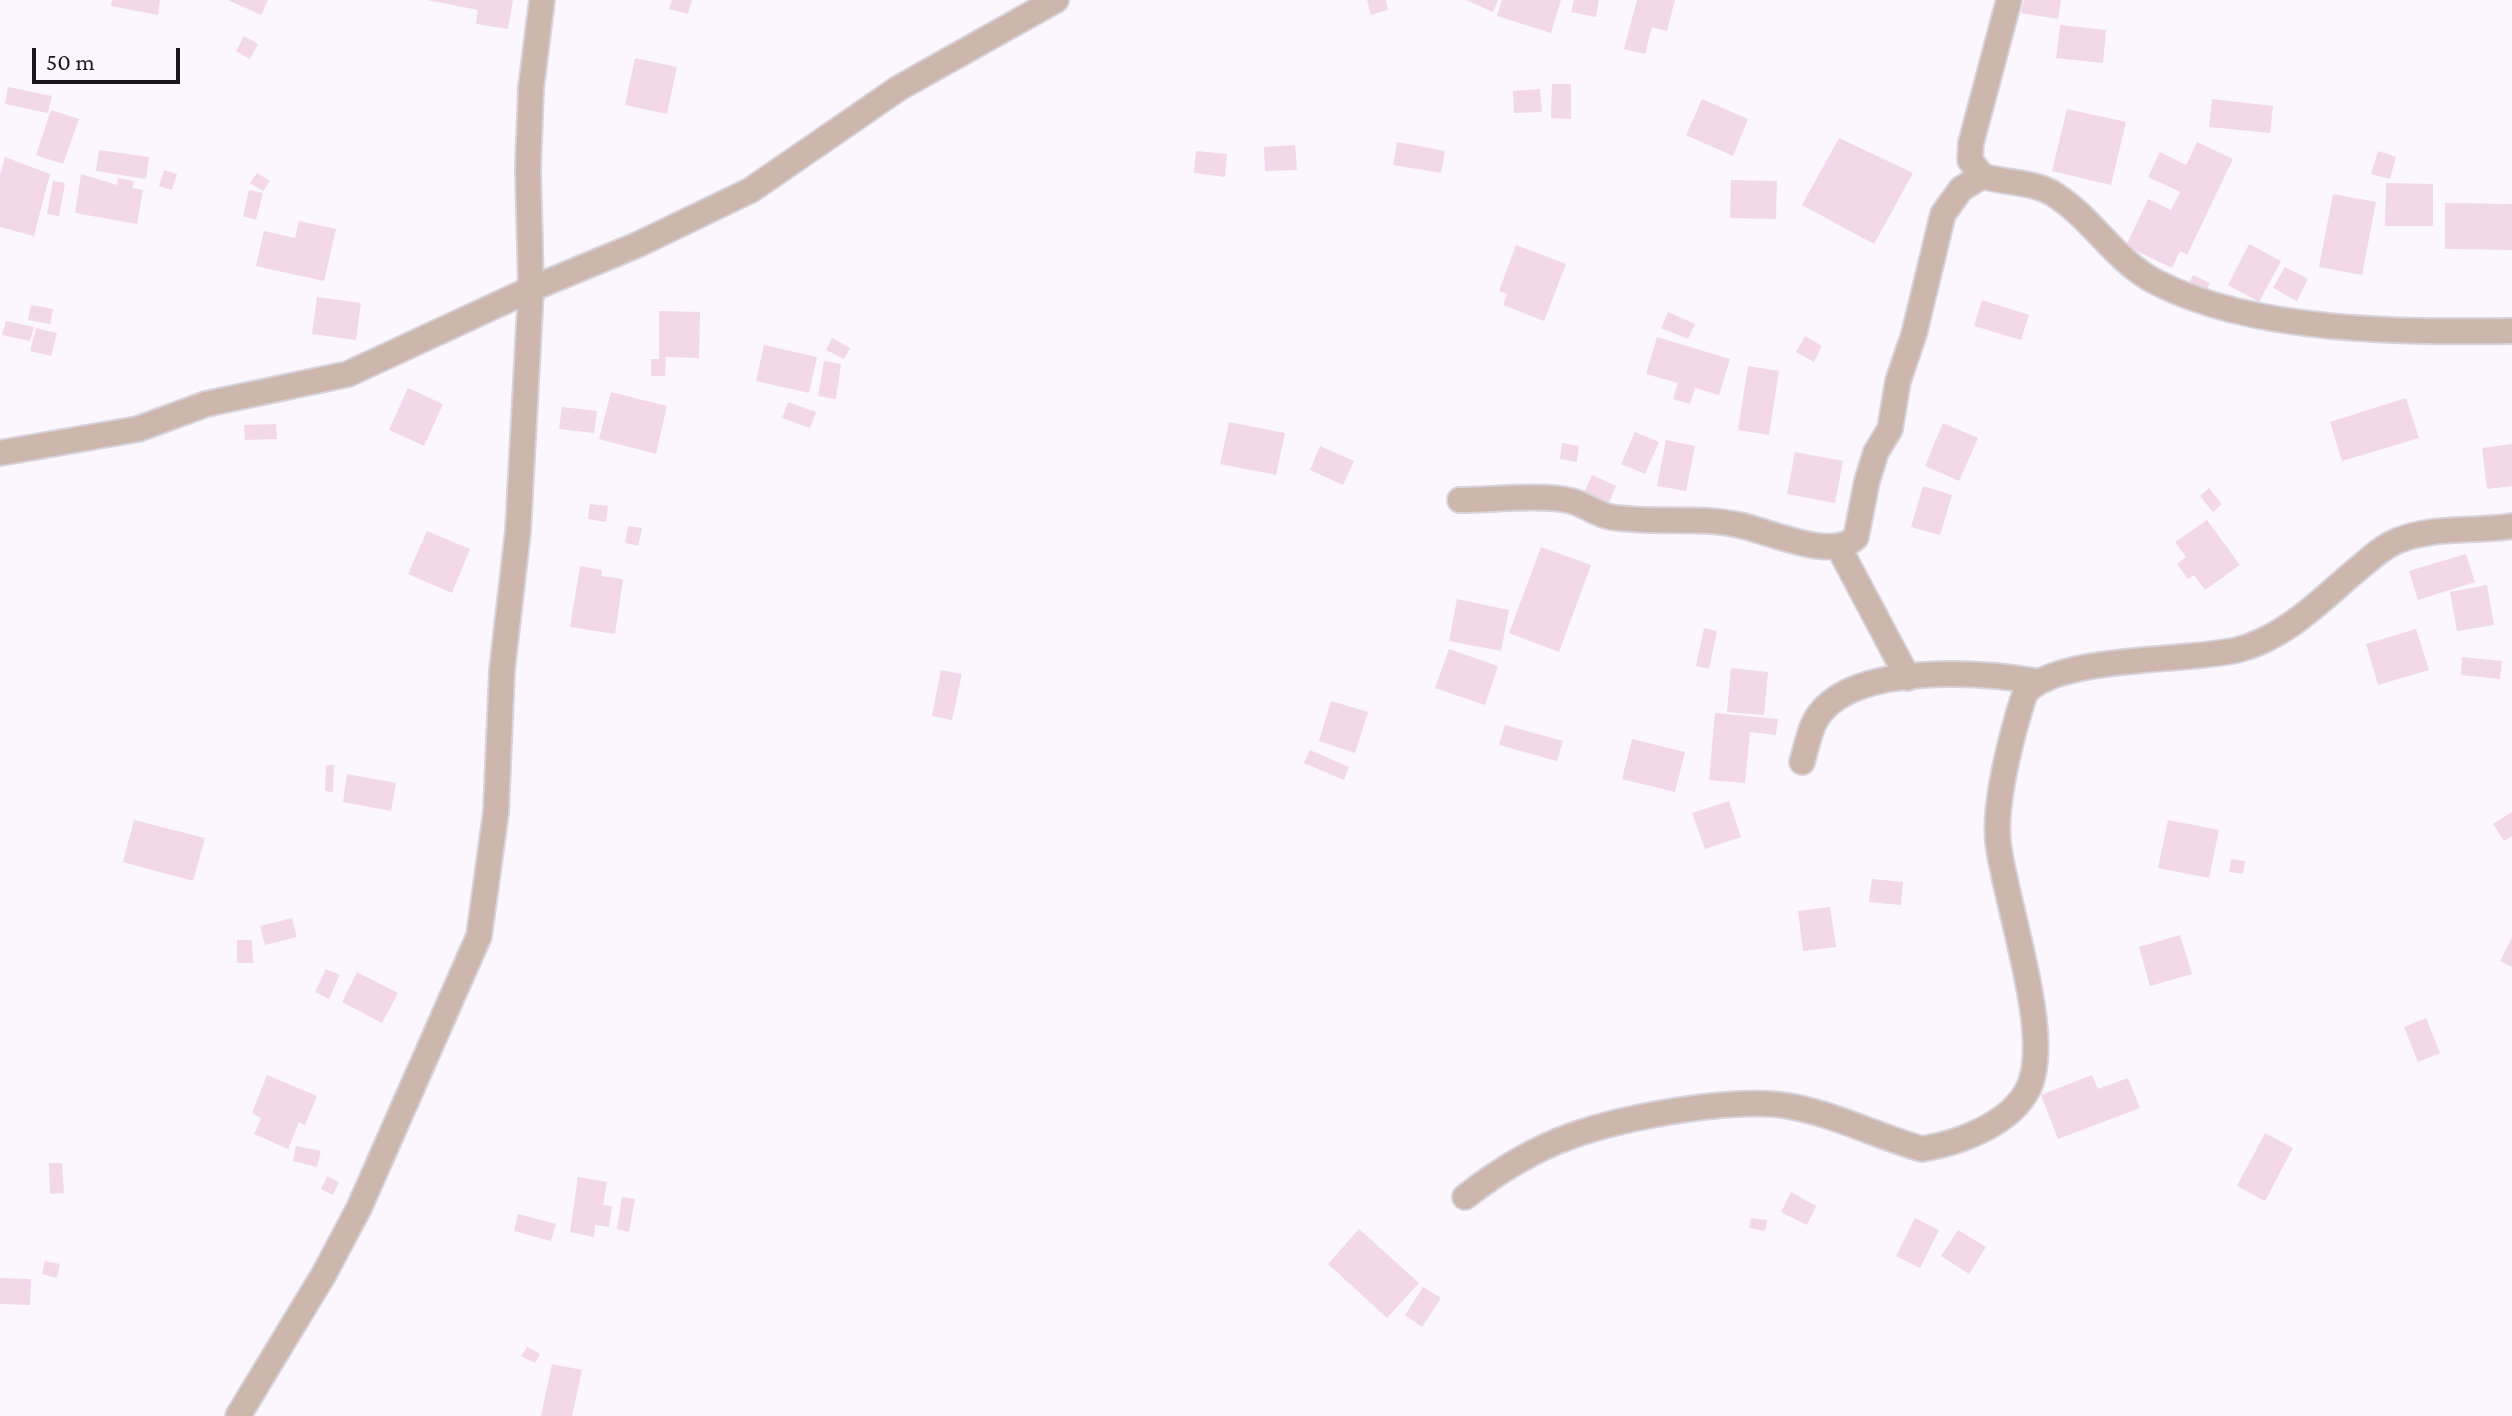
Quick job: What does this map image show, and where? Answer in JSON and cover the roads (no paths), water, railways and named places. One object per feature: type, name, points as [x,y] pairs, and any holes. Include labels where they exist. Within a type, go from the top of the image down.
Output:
[{"type":"street","points":[[238,1416],[324,1274],[359,1208],[479,936],[496,812],[502,670],[518,531],[531,289],[529,142],[542,0]]},
{"type":"street","points":[[0,453],[138,429],[206,404],[348,374],[531,289],[637,245],[751,190],[899,88],[1056,0]]},
{"type":"street","points":[[1982,176],[1970,160],[1971,143],[2009,0]]},
{"type":"street","points":[[1460,500],[1570,501],[1609,517],[1692,519],[1737,524],[1839,548],[1856,537],[1876,452],[1890,429],[1898,381],[1914,334],[1943,214],[1961,189],[1982,176],[2032,185],[2052,193],[2126,264],[2160,284],[2226,307],[2321,325],[2380,331],[2512,331]]},
{"type":"street","points":[[1802,762],[1813,725],[1822,710],[1847,692],[1908,678],[1994,674],[2035,681],[2054,675],[2173,656],[2233,651],[2261,643],[2285,630],[2379,551],[2399,540],[2512,526]]},
{"type":"street","points":[[1839,548],[1908,678]]},
{"type":"street","points":[[1465,1197],[1500,1170],[1571,1136],[1689,1110],[1756,1104],[1792,1106],[1922,1149],[1943,1146],[1981,1130],[2016,1108],[2030,1085],[2035,1054],[2029,997],[2007,897],[1998,831],[2017,715],[2025,693],[2035,681]]}]
